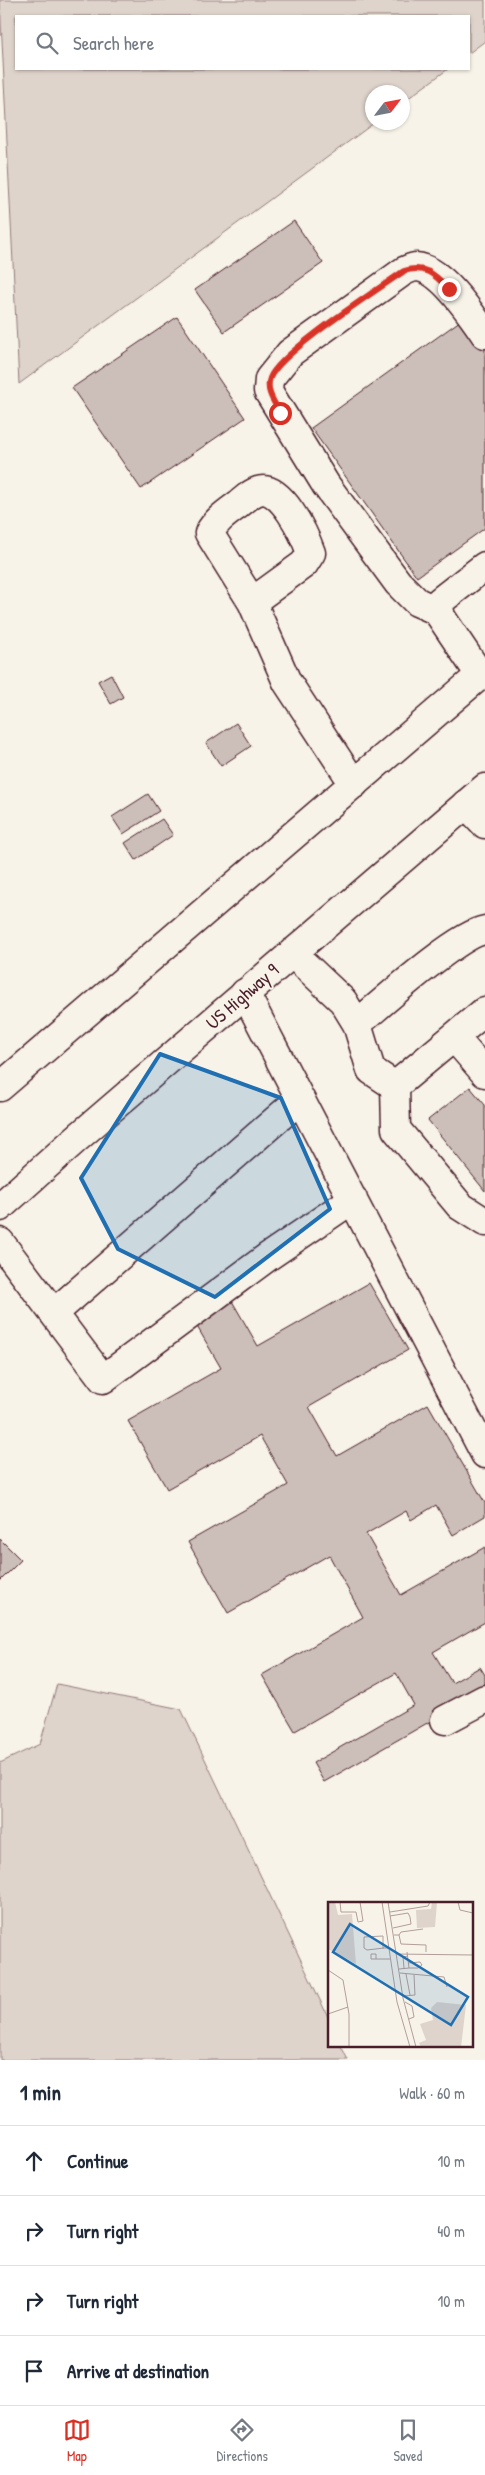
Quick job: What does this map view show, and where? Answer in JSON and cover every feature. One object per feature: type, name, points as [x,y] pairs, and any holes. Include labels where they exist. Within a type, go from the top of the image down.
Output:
[{"type":"main road","points":[[440,612],[417,602],[398,583],[371,548],[326,485],[280,413],[268,391],[269,379],[276,367],[290,353],[404,271],[416,267],[433,274],[464,304],[485,334]]},
{"type":"main road","points":[[0,1087],[483,673],[439,614],[440,601],[485,566]]},
{"type":"main road","points":[[252,602],[287,682],[354,784]]},
{"type":"main road","points":[[475,796],[485,824]]},
{"type":"main road","name":"US Highway 9","points":[[0,1207],[475,796]]},
{"type":"main road","points":[[357,1024],[450,949],[475,933],[485,930]]},
{"type":"main road","points":[[292,953],[343,1002],[357,1024],[371,1070],[395,1086]]},
{"type":"main road","points":[[246,993],[485,1454]]},
{"type":"main road","points":[[395,1086],[485,1011]]},
{"type":"main road","points":[[454,1037],[485,1073]]},
{"type":"main road","points":[[395,1086],[396,1129],[460,1206],[485,1222]]},
{"type":"main road","points":[[54,1313],[300,1099]]},
{"type":"main road","points":[[0,1242],[103,1379],[269,1256],[352,1199]]},
{"type":"main road","points":[[445,1720],[485,1699]]},
{"type":"highlighted area","points":[[160,1054],[281,1098],[330,1209],[215,1297],[118,1249],[81,1178]]},
{"type":"shaded area","points":[[0,0],[485,0],[485,41],[470,52],[470,15],[15,15],[15,70],[447,70],[410,97],[410,85],[365,85],[365,130],[19,384]]},
{"type":"shaded area","points":[[57,1684],[181,1709],[328,2017],[328,2048],[342,2048],[348,2060],[0,2060],[0,1763],[40,1744]]},
{"type":"building","points":[[294,221],[323,263],[224,332],[195,290]]},
{"type":"building","points":[[177,317],[245,418],[141,489],[72,388]]},
{"type":"building","points":[[464,318],[485,348],[485,528],[417,577],[311,428]]},
{"type":"building","points":[[111,674],[123,697],[111,704],[98,681]]},
{"type":"building","points":[[236,723],[251,746],[221,766],[206,743]]},
{"type":"building","points":[[148,794],[159,811],[123,834],[112,817]]},
{"type":"building","points":[[162,819],[173,835],[136,860],[125,843]]},
{"type":"building","points":[[470,1087],[485,1105],[485,1191],[428,1120]]},
{"type":"building","points":[[369,1283],[408,1350],[309,1407],[337,1456],[428,1404],[485,1503],[485,1516],[453,1535],[436,1505],[411,1520],[406,1511],[366,1534],[401,1595],[485,1547],[485,1622],[433,1652],[452,1683],[480,1667],[485,1675],[485,1690],[324,1782],[313,1763],[414,1705],[396,1673],[295,1731],[262,1675],[363,1617],[329,1555],[228,1613],[188,1542],[288,1485],[260,1436],[167,1489],[128,1421],[221,1368],[195,1323],[232,1301],[258,1346]]},
{"type":"building","points":[[0,1539],[21,1560],[0,1581]]},
{"type":"route","points":[[280,413],[268,391],[269,379],[276,367],[290,353],[326,326],[404,271],[416,267],[433,274],[449,289]]}]
